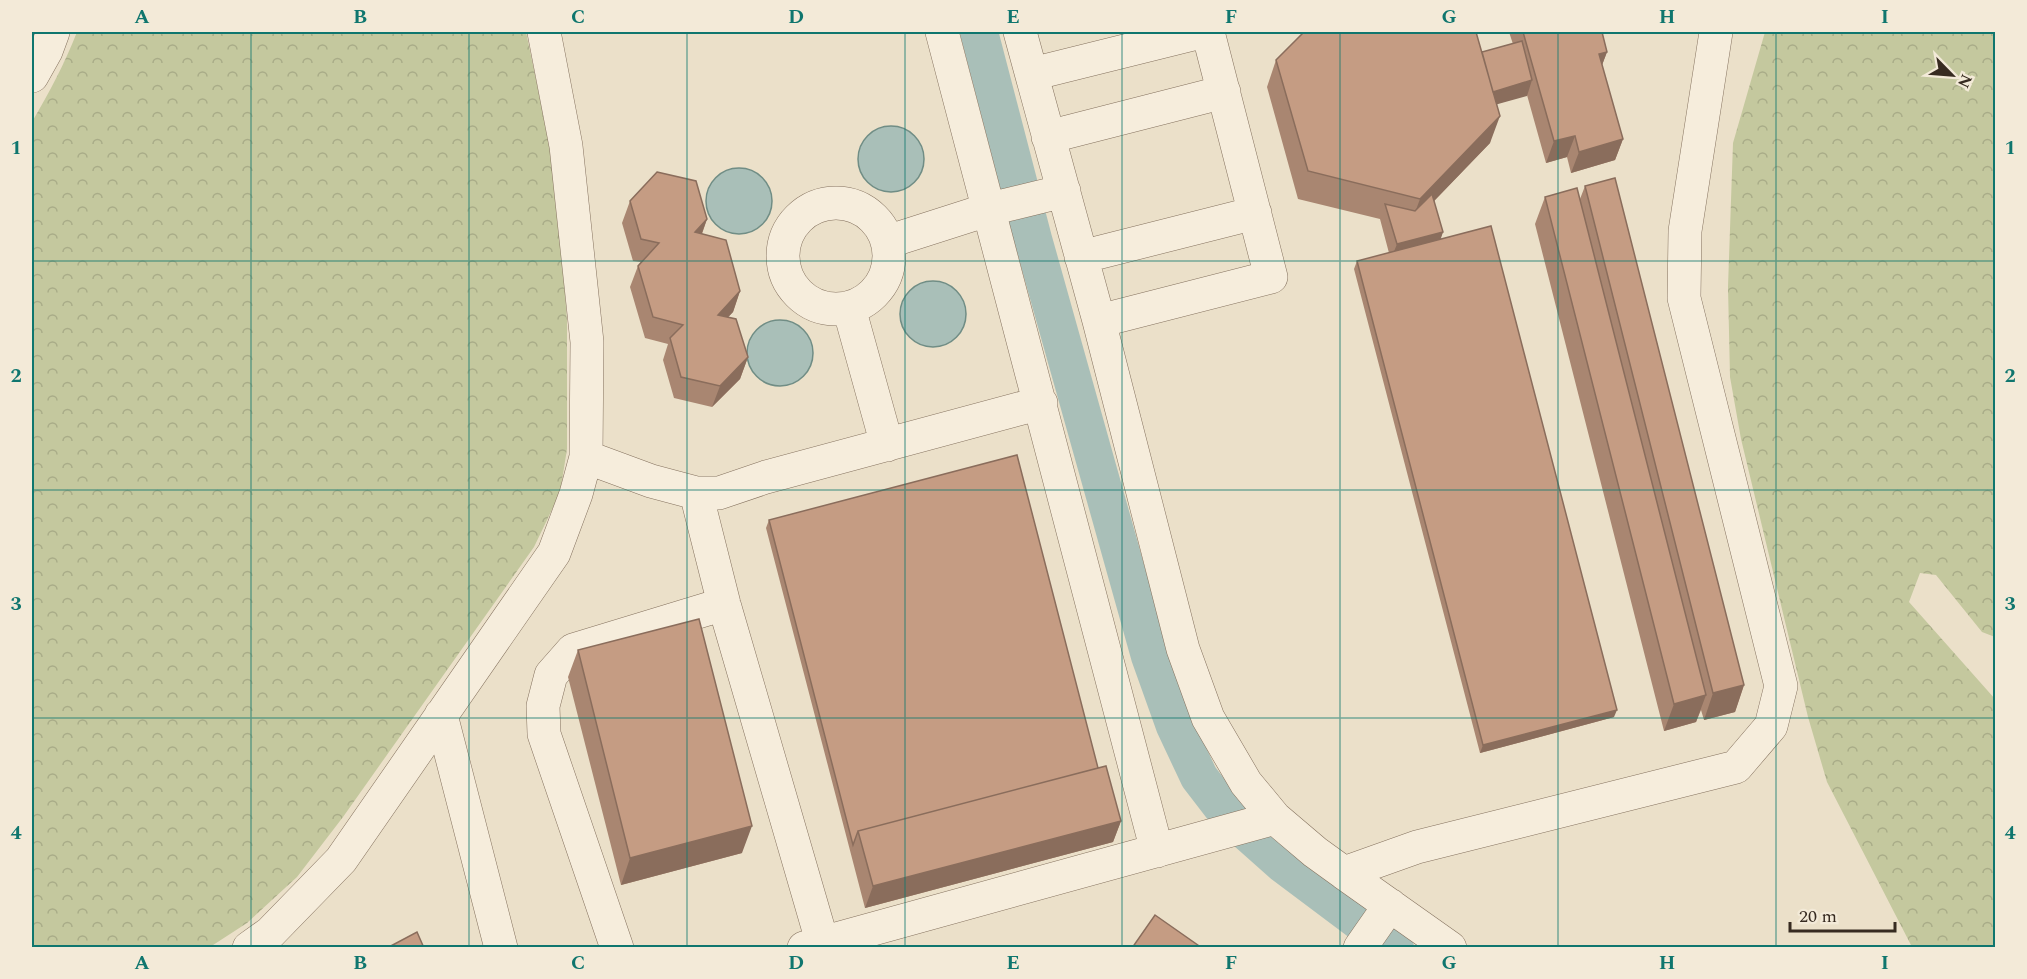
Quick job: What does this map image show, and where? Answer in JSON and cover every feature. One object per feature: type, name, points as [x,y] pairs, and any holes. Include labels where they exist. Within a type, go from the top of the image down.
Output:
[{"type":"street","points":[[32,76],[46,51],[53,32]]},
{"type":"street","points":[[249,948],[270,933],[341,860],[554,553],[576,494],[586,457],[587,342],[566,146],[544,32]]},
{"type":"street","points":[[942,32],[1000,206],[1041,403],[1157,851]]},
{"type":"street","points":[[1020,32],[1048,137],[1053,194],[1081,257],[1183,649],[1208,718],[1246,783],[1275,818],[1314,852],[1450,948]]},
{"type":"street","points":[[1032,74],[1201,32]]},
{"type":"street","points":[[1099,321],[1271,277],[1208,32]]},
{"type":"street","points":[[1344,873],[1418,847],[1736,767],[1771,726],[1781,686],[1684,298],[1685,231],[1716,32]]},
{"type":"street","points":[[1048,137],[1224,92]]},
{"type":"street","points":[[887,242],[1000,206],[1053,194]]},
{"type":"street","points":[[839,202],[855,206],[869,214],[881,227],[887,242],[889,259],[885,275],[877,290],[864,301],[849,308],[833,310],[816,306],[790,285],[784,270],[782,253],[790,229],[807,211],[822,204],[839,202]]},
{"type":"street","points":[[1081,257],[1255,213]]},
{"type":"street","points":[[849,308],[887,445]]},
{"type":"street","points":[[586,457],[651,481],[696,494],[719,493],[765,477],[1041,403]]},
{"type":"street","points":[[696,494],[817,946],[1275,818]]},
{"type":"street","points":[[617,948],[544,734],[543,706],[551,675],[573,650],[724,604]]},
{"type":"street","points":[[441,715],[501,948]]},
{"type":"street","points":[[1360,948],[1390,905]]},
{"type":"green space","points":[[77,32],[526,32],[551,150],[559,206],[567,321],[567,449],[560,493],[534,547],[343,817],[297,877],[247,923],[210,947],[32,947],[32,122]]},
{"type":"green space","points":[[1765,32],[1995,32],[1995,637],[1982,632],[1936,575],[1920,573],[1909,602],[1995,699],[1995,947],[1912,947],[1827,782],[1808,717],[1741,439],[1730,377],[1728,287],[1733,143]]},
{"type":"water","points":[[891,126],[904,129],[914,136],[921,146],[924,159],[921,172],[914,182],[904,189],[891,192],[878,189],[868,182],[861,172],[858,159],[861,146],[868,136],[878,129]]},
{"type":"water","points":[[739,168],[752,171],[762,178],[769,188],[772,201],[769,214],[762,224],[752,231],[739,234],[726,231],[716,224],[709,214],[706,201],[709,188],[716,178],[726,171]]},
{"type":"water","points":[[933,281],[946,284],[956,291],[963,301],[966,314],[963,327],[956,337],[946,344],[933,347],[920,344],[910,337],[903,327],[900,314],[903,301],[910,291],[920,284]]},
{"type":"water","points":[[780,320],[793,323],[803,330],[810,340],[813,353],[810,366],[803,376],[793,383],[780,386],[767,383],[757,376],[750,366],[747,353],[750,340],[757,330],[767,323]]},
{"type":"building","points":[[1304,32],[1476,32],[1500,116],[1420,199],[1308,171],[1276,60]]},
{"type":"building","points":[[1523,32],[1602,32],[1607,52],[1599,54],[1623,139],[1579,152],[1575,136],[1554,141]]},
{"type":"building","points":[[1522,41],[1532,80],[1493,92],[1482,52]]},
{"type":"building","points":[[657,172],[696,181],[707,219],[695,232],[726,240],[740,291],[718,315],[736,319],[748,357],[720,386],[681,377],[670,338],[683,325],[653,317],[638,266],[659,243],[641,239],[630,201]]},
{"type":"building","points":[[1615,178],[1744,685],[1713,693],[1585,186]]},
{"type":"building","points":[[1577,188],[1706,695],[1674,704],[1545,197]]},
{"type":"building","points":[[1432,194],[1443,232],[1397,244],[1385,204],[1415,211]]},
{"type":"building","points":[[1491,226],[1617,710],[1483,745],[1357,261]]},
{"type":"building","points":[[1017,455],[1098,768],[858,831],[853,845],[769,520]]},
{"type":"building","points":[[699,619],[752,826],[630,858],[578,650]]},
{"type":"building","points":[[1106,766],[1121,821],[873,886],[858,831]]},
{"type":"building","points":[[1155,915],[1202,948],[1132,948]]},
{"type":"building","points":[[417,932],[424,948],[387,948]]},
{"type":"waterway","points":[[979,32],[1033,239],[1150,656],[1175,726],[1199,777],[1229,816],[1283,864],[1395,948]]}]
